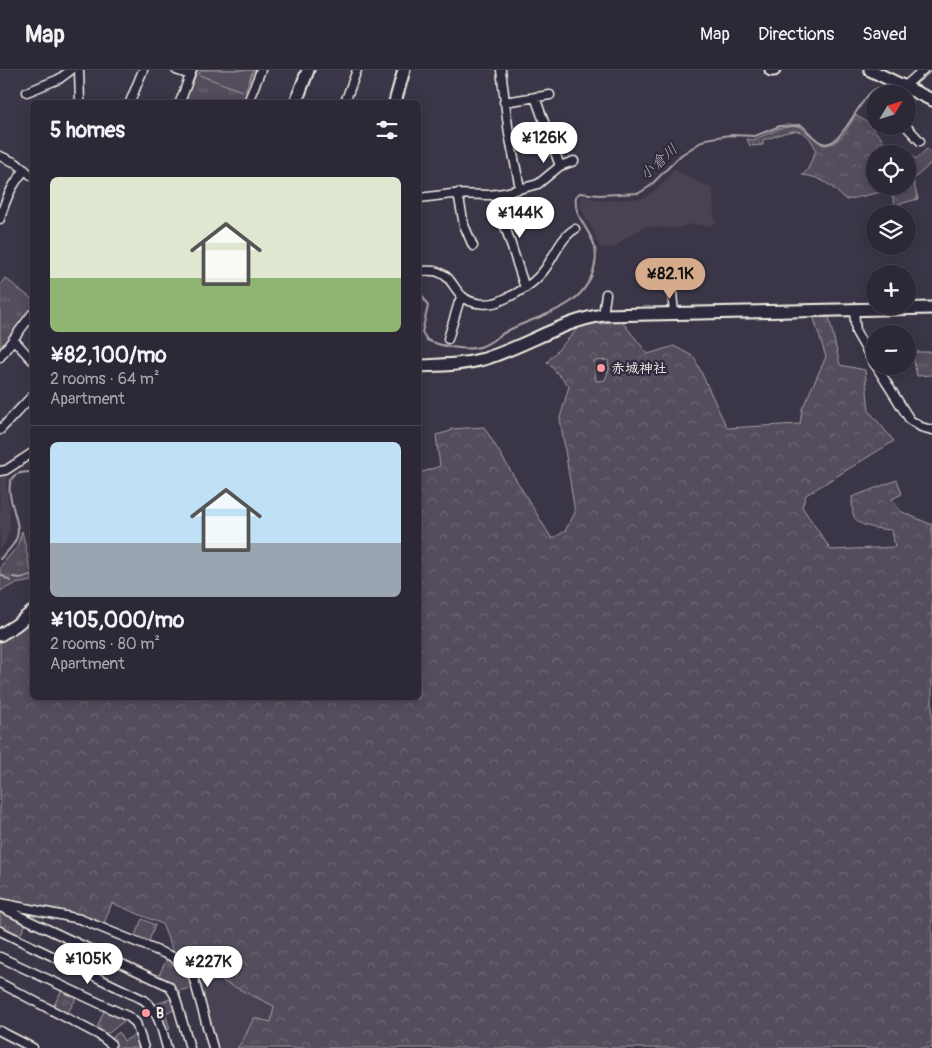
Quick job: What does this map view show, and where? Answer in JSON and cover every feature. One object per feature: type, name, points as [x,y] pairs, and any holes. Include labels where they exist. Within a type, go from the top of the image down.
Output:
[{"type":"street","points":[[27,92],[34,91],[71,70]]},
{"type":"street","points":[[79,70],[80,100]]},
{"type":"street","points":[[131,100],[143,70]]},
{"type":"street","points":[[176,70],[191,73],[181,100]]},
{"type":"street","points":[[249,100],[261,70]]},
{"type":"street","points":[[297,100],[308,70]]},
{"type":"street","points":[[346,100],[357,70]]},
{"type":"street","points":[[396,100],[404,70]]},
{"type":"street","points":[[501,70],[504,102],[520,188]]},
{"type":"street","points":[[870,70],[897,85]]},
{"type":"street","points":[[912,85],[922,70]]},
{"type":"street","points":[[916,94],[932,100]]},
{"type":"street","points":[[504,102],[550,95]]},
{"type":"street","points":[[535,97],[560,166]]},
{"type":"street","points":[[914,135],[920,141]]},
{"type":"street","points":[[0,156],[30,174]]},
{"type":"street","points":[[421,198],[458,193],[495,195],[543,181],[560,166],[574,161]]},
{"type":"street","points":[[0,219],[10,190],[25,170]]},
{"type":"street","points":[[458,193],[464,225],[473,246]]},
{"type":"street","points":[[495,195],[525,288]]},
{"type":"street","points":[[421,271],[441,273],[452,281],[462,296],[468,300],[492,304],[525,288],[540,275],[569,233],[575,229]]},
{"type":"street","points":[[672,292],[674,313]]},
{"type":"street","points":[[603,315],[606,294]]},
{"type":"street","points":[[448,339],[458,302],[462,296]]},
{"type":"street","points":[[421,366],[461,364],[484,359],[578,322],[603,315],[932,308]]},
{"type":"street","points":[[854,310],[856,332],[866,350]]},
{"type":"street","points":[[0,357],[30,317]]},
{"type":"street","points":[[13,339],[30,358]]},
{"type":"street","points":[[881,375],[910,420],[918,426],[932,430]]},
{"type":"street","points":[[0,430],[30,398]]},
{"type":"street","points":[[0,471],[30,454]]},
{"type":"street","points":[[0,634],[16,625],[30,614]]},
{"type":"street","points":[[0,903],[80,919],[173,956],[192,976],[213,1048]]},
{"type":"street","points":[[0,907],[169,986],[175,996],[190,1048]]},
{"type":"street","points":[[0,931],[150,1004],[156,1012],[167,1048]]},
{"type":"street","points":[[0,956],[129,1017],[136,1023],[144,1048]]},
{"type":"street","points":[[0,983],[91,1031],[111,1044]]},
{"type":"street","points":[[0,1031],[33,1048]]},
{"type":"shaded area","points":[[674,169],[713,189],[714,216],[717,221],[712,225],[705,226],[692,224],[677,228],[644,227],[627,237],[614,248],[600,247],[580,205],[582,196],[601,201],[645,198],[665,182]]},
{"type":"shaded area","points":[[7,472],[6,488],[10,529],[5,544],[0,550],[0,474]]},
{"type":"shaded area","points":[[191,965],[274,1006],[271,1022],[247,1030],[244,1041],[237,1048],[218,1048]]},
{"type":"green space","points":[[196,70],[258,70],[246,100],[184,100]]},
{"type":"green space","points":[[201,70],[253,70],[245,92],[199,75]]},
{"type":"green space","points":[[855,115],[866,121],[866,135],[878,135],[887,145],[866,145],[866,195],[868,195],[846,200],[831,186],[821,180],[802,175],[807,171],[816,150],[806,135],[801,132],[788,132],[763,140],[763,145],[750,146],[747,139],[753,140],[781,128],[799,126],[823,145],[839,139]]},
{"type":"green space","points":[[927,149],[932,154],[932,162],[916,177],[916,159]]},
{"type":"green space","points":[[916,191],[918,199],[895,205],[892,195],[916,195]]},
{"type":"green space","points":[[5,278],[30,297],[30,312],[2,349],[0,348],[0,285]]},
{"type":"green space","points":[[813,316],[829,317],[840,365],[865,370],[869,411],[894,441],[806,495],[802,507],[831,550],[895,547],[892,530],[869,527],[855,519],[852,497],[897,480],[902,494],[892,499],[900,511],[932,525],[932,1048],[237,1048],[254,1018],[271,1022],[274,1006],[212,976],[185,950],[177,955],[173,951],[162,924],[112,903],[104,923],[74,913],[0,900],[0,640],[25,625],[30,626],[30,700],[421,700],[421,472],[440,466],[436,435],[451,431],[451,429],[484,427],[552,539],[565,531],[575,513],[560,418],[569,386],[547,362],[580,326],[599,320],[600,324],[607,323],[609,319],[619,318],[648,354],[674,346],[694,357],[727,428],[800,424],[802,409],[826,357]],"holes":[[[608,360],[609,369],[605,380],[596,381],[594,361]]]},
{"type":"green space","points":[[916,352],[932,352],[932,375],[917,376]]},
{"type":"green space","points":[[22,531],[30,569],[30,581],[15,584],[0,591],[0,567],[17,547]]},
{"type":"green space","points":[[0,911],[27,922],[19,937],[0,927]]},
{"type":"green space","points":[[142,919],[155,925],[149,941],[135,935]]},
{"type":"green space","points":[[167,959],[171,959],[189,975],[193,987],[176,992],[159,975]]},
{"type":"green space","points":[[63,988],[78,995],[67,1014],[53,1007]]},
{"type":"green space","points":[[173,998],[177,1009],[165,1013],[170,1029],[165,1030],[156,1004]]},
{"type":"green space","points":[[105,1008],[124,1017],[125,1020],[109,1033],[105,1033],[97,1028]]},
{"type":"green space","points":[[119,1032],[124,1041],[137,1034],[140,1048],[118,1048],[111,1039]]},
{"type":"waterway","name":"小倉川","points":[[914,85],[932,70]]},
{"type":"waterway","name":"小倉川","points":[[421,294],[428,306],[422,332],[427,340],[461,348],[484,346],[509,330],[561,308],[583,291],[590,279],[596,254],[591,236],[578,214],[576,196],[580,193],[599,195],[639,193],[649,187],[681,155],[706,139],[730,135],[755,136],[780,126],[801,125],[819,142],[829,143],[837,139],[866,98]]},
{"type":"waterway","name":"小倉川","points":[[0,559],[12,546],[18,534],[10,494],[11,481],[18,474],[30,472]]},
{"type":"waterway","points":[[0,574],[10,581]]},
{"type":"waterway","points":[[13,577],[21,578],[30,576]]},
{"type":"place","name":"赤城神社","points":[[601,368]]},
{"type":"place","name":"B","points":[[146,1013]]}]
